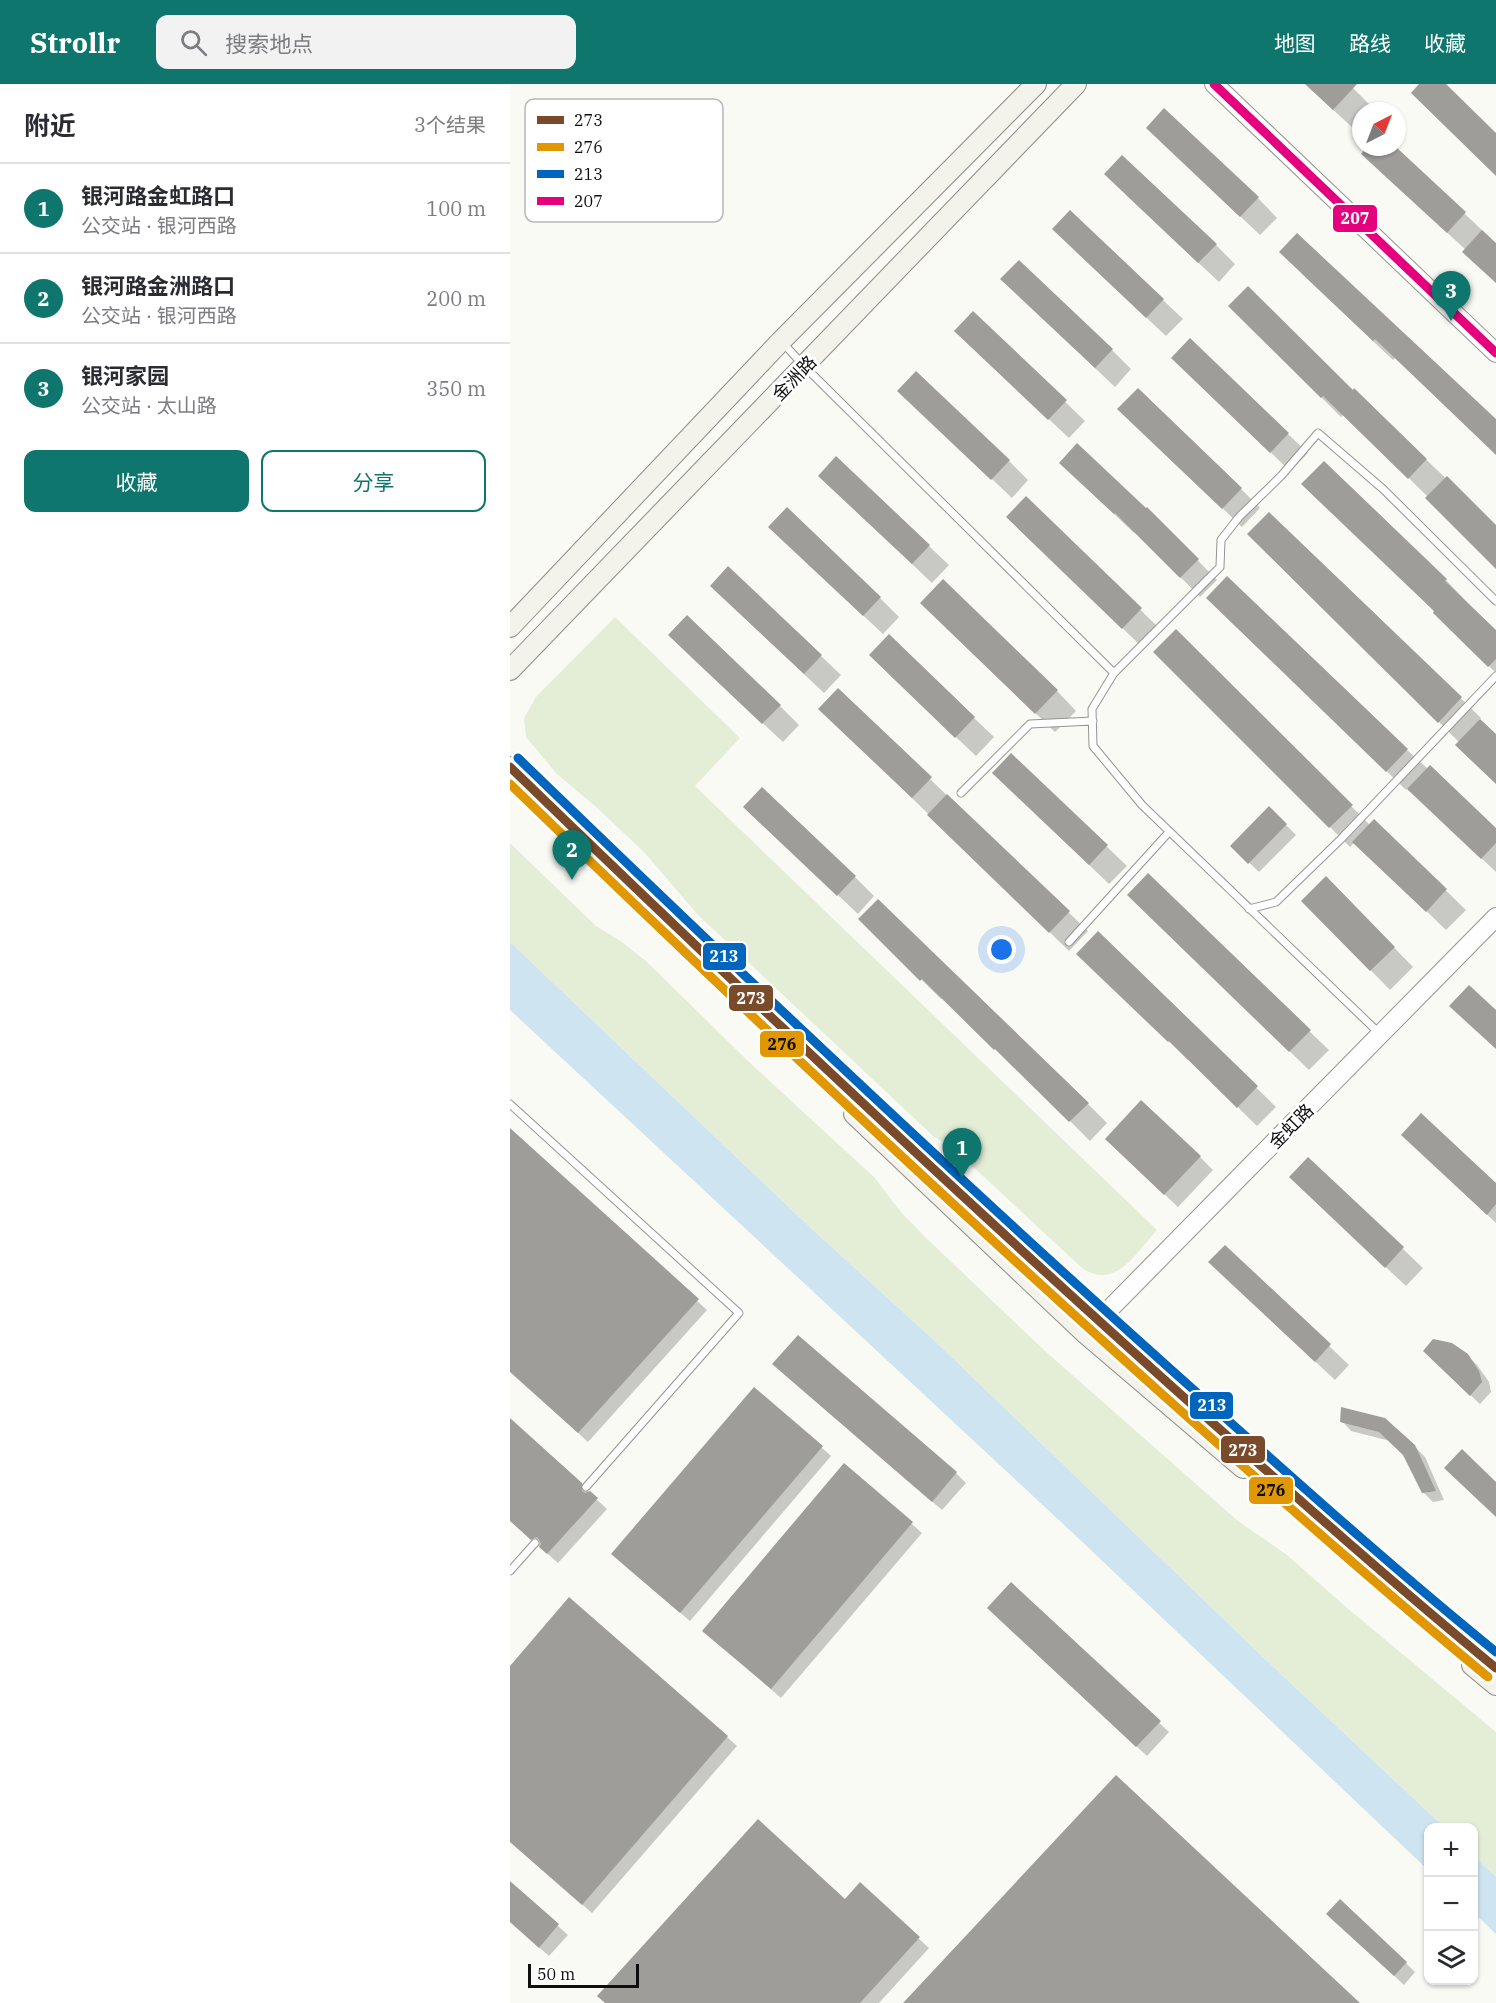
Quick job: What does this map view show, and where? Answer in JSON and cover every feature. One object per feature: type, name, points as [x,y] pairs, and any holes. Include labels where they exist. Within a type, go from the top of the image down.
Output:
[{"type":"main road","name":"金洲路","points":[[510,627],[781,341],[1036,84]]},
{"type":"main road","name":"金洲路","points":[[510,670],[1076,84]]},
{"type":"main road","points":[[510,767],[1091,1328],[1412,1600],[1496,1668]]},
{"type":"main road","points":[[510,784],[1220,1448],[1409,1613],[1496,1685]]},
{"type":"street","points":[[1214,84],[1496,353]]},
{"type":"street","name":"金虹路","points":[[1091,1328],[1496,917]]},
{"type":"lane","points":[[781,341],[1114,673]]},
{"type":"lane","points":[[1381,1035],[1142,805],[1094,746],[1092,709],[1114,673],[1220,567],[1221,540],[1239,517],[1281,476],[1318,433],[1383,489],[1496,601]]},
{"type":"lane","points":[[1249,909],[1276,902],[1341,838],[1496,676]]},
{"type":"lane","points":[[961,793],[1030,724],[1093,721]]},
{"type":"lane","points":[[1069,942],[1169,832]]},
{"type":"lane","points":[[510,1104],[739,1313],[586,1487]]},
{"type":"lane","points":[[510,1571],[535,1544]]},
{"type":"green space","points":[[615,617],[740,738],[695,786],[1157,1230],[1124,1266],[1105,1275],[1094,1274],[1082,1268],[954,1149],[933,1136],[697,914],[644,852],[557,774],[526,737],[524,718],[536,697]]},
{"type":"green space","points":[[510,843],[596,926],[622,942],[646,961],[749,1062],[875,1178],[900,1211],[924,1236],[1044,1350],[1238,1521],[1287,1555],[1496,1732],[1496,1877],[1478,1860],[1478,1823],[1440,1823],[1264,1658],[937,1343],[813,1230],[510,942]]},
{"type":"water","points":[[510,942],[813,1230],[937,1343],[1264,1658],[1440,1823],[1424,1823],[1424,1866],[1076,1536],[510,1010]]},
{"type":"water","points":[[1478,1860],[1496,1877],[1496,1934],[1478,1917]]},
{"type":"building","points":[[1305,84],[1357,84],[1333,110]]},
{"type":"building","points":[[1419,84],[1446,84],[1496,133],[1496,176],[1411,93]]},
{"type":"building","points":[[1164,108],[1259,197],[1240,217],[1146,128]]},
{"type":"building","points":[[1122,155],[1217,244],[1198,263],[1104,174]]},
{"type":"building","points":[[1363,156],[1406,156],[1466,212],[1447,233]]},
{"type":"building","points":[[1070,210],[1164,299],[1146,318],[1052,229]]},
{"type":"building","points":[[1482,230],[1496,243],[1496,283],[1462,252]]},
{"type":"building","points":[[1297,233],[1496,419],[1496,455],[1375,339],[1373,341],[1279,252]]},
{"type":"building","points":[[1019,260],[1113,349],[1095,368],[1000,279]]},
{"type":"building","points":[[1248,286],[1353,390],[1354,388],[1427,459],[1408,479],[1323,396],[1321,398],[1228,306]]},
{"type":"building","points":[[973,311],[1067,400],[1048,420],[954,331]]},
{"type":"building","points":[[1190,338],[1289,433],[1270,453],[1171,358]]},
{"type":"building","points":[[916,371],[1010,460],[991,480],[897,391]]},
{"type":"building","points":[[1138,388],[1242,488],[1222,509],[1117,409]]},
{"type":"building","points":[[1077,443],[1147,507],[1199,559],[1180,578],[1115,513],[1059,463]]},
{"type":"building","points":[[836,456],[930,545],[912,564],[818,476]]},
{"type":"building","points":[[1324,461],[1447,579],[1445,581],[1496,630],[1496,659],[1488,667],[1433,613],[1434,611],[1301,484]]},
{"type":"building","points":[[1447,476],[1496,525],[1496,569],[1425,498]]},
{"type":"building","points":[[1026,496],[1142,608],[1122,629],[1006,517]]},
{"type":"building","points":[[787,507],[881,597],[863,616],[768,527]]},
{"type":"building","points":[[1269,512],[1462,697],[1438,723],[1247,534]]},
{"type":"building","points":[[728,566],[822,655],[804,674],[710,586]]},
{"type":"building","points":[[1227,576],[1408,749],[1386,772],[1206,598]]},
{"type":"building","points":[[943,579],[1058,690],[1035,714],[920,603]]},
{"type":"building","points":[[687,615],[781,705],[762,724],[668,635]]},
{"type":"building","points":[[1176,629],[1353,805],[1329,828],[1153,652]]},
{"type":"building","points":[[889,634],[975,717],[955,738],[869,655]]},
{"type":"building","points":[[838,688],[932,777],[912,798],[818,709]]},
{"type":"building","points":[[1480,719],[1496,734],[1496,784],[1455,745]]},
{"type":"building","points":[[1011,753],[1108,845],[1089,865],[992,773]]},
{"type":"building","points":[[1430,765],[1496,828],[1496,843],[1481,859],[1407,789]]},
{"type":"building","points":[[762,787],[856,876],[837,896],[743,807]]},
{"type":"building","points":[[947,794],[1070,911],[1049,933],[927,815]]},
{"type":"building","points":[[1269,806],[1287,824],[1248,864],[1230,846]]},
{"type":"building","points":[[1374,819],[1447,889],[1426,912],[1352,842]]},
{"type":"building","points":[[1148,873],[1311,1030],[1289,1052],[1127,895]]},
{"type":"building","points":[[1326,876],[1395,947],[1370,971],[1301,901]]},
{"type":"building","points":[[878,899],[1089,1103],[1069,1122],[858,919]]},
{"type":"building","points":[[1098,931],[1258,1086],[1237,1108],[1076,954]]},
{"type":"building","points":[[1469,985],[1496,1010],[1496,1049],[1449,1006]]},
{"type":"building","points":[[1141,1100],[1201,1156],[1164,1195],[1105,1139]]},
{"type":"building","points":[[1421,1113],[1496,1183],[1496,1204],[1487,1215],[1401,1135]]},
{"type":"building","points":[[510,1128],[699,1299],[578,1433],[510,1372]]},
{"type":"building","points":[[1308,1157],[1404,1247],[1385,1268],[1289,1177]]},
{"type":"building","points":[[1225,1245],[1331,1344],[1315,1362],[1208,1262]]},
{"type":"building","points":[[798,1335],[957,1472],[932,1502],[772,1364]]},
{"type":"building","points":[[1433,1339],[1452,1343],[1468,1354],[1479,1371],[1482,1382],[1470,1396],[1423,1351]]},
{"type":"building","points":[[754,1387],[823,1446],[680,1613],[611,1554]]},
{"type":"building","points":[[1341,1407],[1385,1418],[1415,1445],[1436,1491],[1422,1493],[1403,1455],[1379,1432],[1340,1422]]},
{"type":"building","points":[[510,1418],[582,1483],[582,1491],[585,1493],[590,1491],[598,1498],[547,1554],[539,1547],[541,1544],[539,1539],[536,1537],[531,1540],[510,1521]]},
{"type":"building","points":[[1462,1449],[1496,1482],[1496,1517],[1444,1468]]},
{"type":"building","points":[[844,1463],[913,1522],[771,1689],[702,1631]]},
{"type":"building","points":[[1011,1582],[1161,1721],[1136,1747],[987,1608]]},
{"type":"building","points":[[569,1597],[728,1736],[582,1905],[510,1842],[510,1666]]},
{"type":"building","points":[[1116,1775],[1360,2003],[903,2003]]},
{"type":"building","points":[[758,1819],[845,1899],[860,1882],[920,1937],[860,2003],[605,2003],[597,1996]]},
{"type":"building","points":[[510,1881],[559,1924],[539,1948],[510,1922]]},
{"type":"building","points":[[1340,1899],[1407,1962],[1394,1976],[1326,1914]]},
{"type":"transit line","name":"207","points":[[1214,84],[1496,353]]},
{"type":"transit line","name":"213","points":[[518,758],[772,1002],[1030,1242],[1349,1527],[1496,1652]]},
{"type":"transit line","name":"273","points":[[510,767],[936,1172],[1197,1409],[1496,1668]]},
{"type":"transit line","name":"276","points":[[510,784],[762,1026],[1018,1264],[1301,1518],[1488,1677]]},
{"type":"place","name":"银河家园","points":[[1451,321]]},
{"type":"place","name":"银河路金洲路口","points":[[572,880]]},
{"type":"place","name":"银河路金虹路口","points":[[962,1178]]}]
